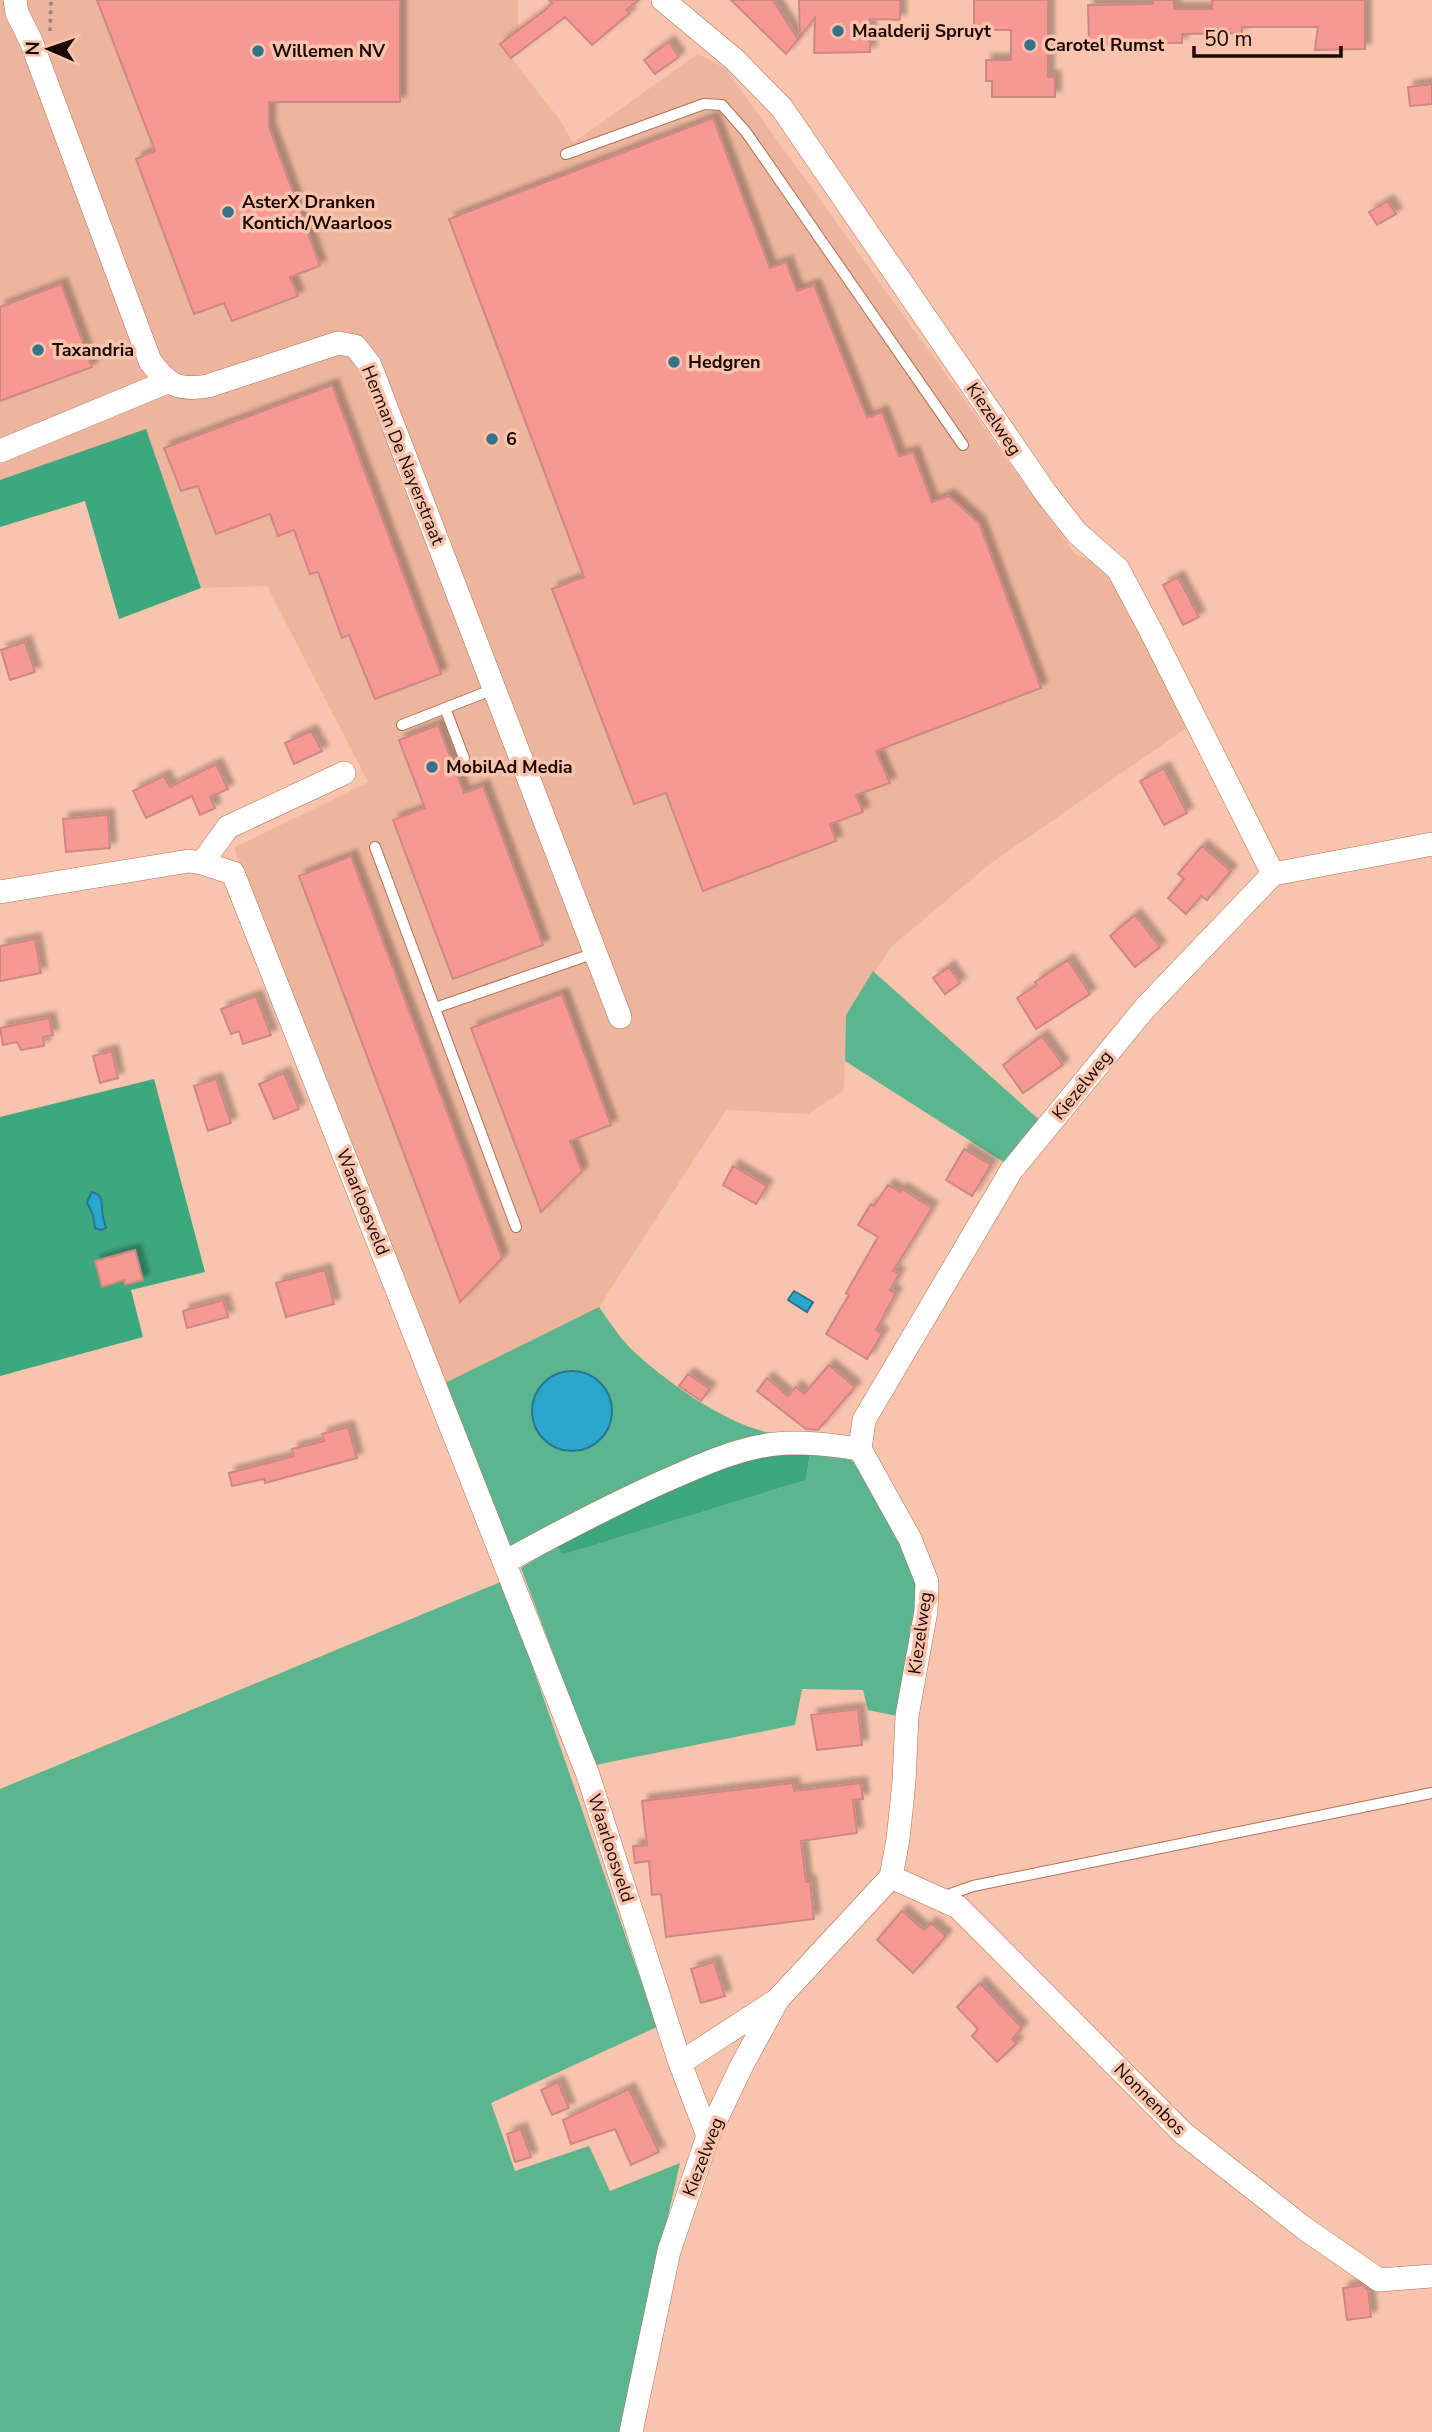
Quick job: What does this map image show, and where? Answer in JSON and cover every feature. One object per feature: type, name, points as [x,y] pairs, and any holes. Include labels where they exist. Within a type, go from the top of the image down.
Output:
[{"type":"street","points":[[0,451],[167,382],[150,360],[31,41],[17,13],[15,0]]},
{"type":"street","points":[[30,0],[31,41]]},
{"type":"street","name":"Kiezelweg","points":[[631,2432],[669,2251],[708,2136],[742,2064],[778,1999],[891,1877],[904,1782],[907,1716],[926,1611],[927,1582],[910,1539],[860,1449],[864,1420],[1011,1171],[1145,1007],[1273,874],[1118,569],[1077,533],[1045,492],[782,107],[735,60],[663,0]]},
{"type":"street","name":"Herman De Nayerstraat","points":[[167,382],[188,390],[208,386],[338,342],[355,346],[370,365],[620,1017]]},
{"type":"street","points":[[202,863],[228,827],[344,774]]},
{"type":"street","points":[[1273,874],[1432,844]]},
{"type":"street","name":"Waarloosveld","points":[[0,892],[189,861],[233,873],[588,1775],[680,2063],[708,2136]]},
{"type":"street","points":[[505,1562],[570,1526],[730,1453],[774,1444],[815,1443],[860,1449]]},
{"type":"street","name":"Nonnenbos","points":[[891,1877],[958,1907],[1183,2133],[1304,2228],[1379,2280],[1432,2276]]},
{"type":"street","points":[[680,2063],[778,1999]]},
{"type":"lane","points":[[566,154],[704,104],[722,105],[746,132],[963,445]]},
{"type":"lane","points":[[402,725],[494,689]]},
{"type":"lane","points":[[445,708],[464,758]]},
{"type":"lane","points":[[375,847],[516,1227]]},
{"type":"lane","points":[[435,1008],[595,953]]},
{"type":"lane","points":[[939,1898],[973,1886],[1432,1793]]},
{"type":"shaded area","points":[[0,0],[518,0],[518,31],[500,44],[560,120],[573,143],[698,54],[725,68],[1076,555],[1106,566],[1188,727],[991,863],[891,947],[846,1015],[844,1090],[808,1114],[726,1110],[599,1307],[443,1384],[234,848],[368,782],[267,586],[201,588],[119,619],[85,501],[0,527]]},
{"type":"green space","points":[[146,429],[201,588],[119,619],[85,501],[0,527],[0,480]]},
{"type":"green space","points":[[873,971],[1045,1125],[1016,1170],[845,1061],[846,1015]]},
{"type":"green space","points":[[154,1079],[205,1272],[131,1290],[143,1337],[0,1376],[0,1117]]},
{"type":"green space","points":[[599,1307],[628,1346],[668,1380],[701,1403],[735,1421],[770,1433],[692,1459],[510,1548],[443,1384]]},
{"type":"green space","points":[[810,1453],[851,1460],[868,1475],[912,1564],[919,1597],[897,1716],[868,1710],[863,1690],[802,1689],[795,1725],[595,1765],[521,1568],[557,1546],[562,1555],[806,1480]]},
{"type":"green space","points":[[810,1453],[806,1480],[562,1555],[557,1546],[619,1509],[728,1465],[766,1456]]},
{"type":"green space","points":[[503,1581],[657,2027],[491,2103],[515,2171],[589,2146],[610,2191],[680,2163],[619,2432],[0,2432],[0,1789]]},
{"type":"water","points":[[92,1192],[99,1196],[102,1202],[106,1228],[101,1230],[95,1228],[87,1202]]},
{"type":"water","points":[[794,1291],[813,1302],[807,1312],[788,1300]]},
{"type":"water","points":[[572,1371],[587,1374],[600,1383],[609,1396],[612,1411],[609,1426],[600,1439],[587,1448],[572,1451],[557,1448],[544,1439],[535,1426],[532,1411],[535,1396],[544,1383],[557,1374]]},
{"type":"building","points":[[97,0],[400,0],[400,102],[269,102],[269,127],[320,266],[290,277],[298,296],[232,321],[224,303],[194,314],[136,159],[155,151]]},
{"type":"building","points":[[549,0],[639,0],[626,10],[630,13],[592,45],[565,17],[511,58],[500,44],[545,10],[552,3]]},
{"type":"building","points":[[731,0],[773,0],[798,39],[786,54]]},
{"type":"building","name":"Maalderij Spruyt","points":[[799,0],[900,0],[900,20],[870,19],[870,52],[814,53],[815,18],[800,37]]},
{"type":"building","name":"Carotel Rumst","points":[[974,0],[1048,0],[1048,77],[1055,77],[1055,97],[992,97],[992,81],[986,81],[986,60],[1011,60],[1011,30],[974,30]]},
{"type":"building","points":[[1153,0],[1174,0],[1174,9],[1212,9],[1212,0],[1365,0],[1365,49],[1315,50],[1318,27],[1242,27],[1242,33],[1182,34],[1182,43],[1134,43],[1134,49],[1089,49],[1088,5],[1153,4]]},
{"type":"building","points":[[669,42],[679,57],[655,74],[644,60]]},
{"type":"building","points":[[1432,84],[1432,104],[1410,106],[1408,87]]},
{"type":"building","points":[[713,118],[770,268],[786,262],[797,291],[814,285],[867,418],[882,412],[899,456],[913,452],[932,502],[949,496],[979,523],[1041,688],[876,751],[890,783],[856,795],[863,812],[830,824],[836,841],[703,891],[666,793],[634,804],[552,589],[584,577],[449,219]]},
{"type":"building","points":[[1388,201],[1396,214],[1377,225],[1369,212]]},
{"type":"building","name":"Taxandria","points":[[61,284],[92,367],[0,401],[0,307]]},
{"type":"building","points":[[332,385],[441,674],[375,699],[349,635],[342,638],[318,572],[310,574],[294,530],[278,536],[270,514],[216,534],[198,486],[181,491],[164,448]]},
{"type":"building","points":[[1178,577],[1199,617],[1183,625],[1163,585]]},
{"type":"building","points":[[25,642],[35,672],[10,680],[1,650]]},
{"type":"building","points":[[438,725],[464,793],[483,786],[543,945],[453,979],[393,820],[425,808],[399,740]]},
{"type":"building","points":[[311,731],[322,751],[294,764],[285,743]]},
{"type":"building","points":[[216,764],[228,789],[210,797],[215,808],[200,815],[192,796],[146,818],[133,791],[164,776],[170,787]]},
{"type":"building","points":[[1164,768],[1187,813],[1164,825],[1140,781]]},
{"type":"building","points":[[108,815],[110,848],[66,852],[63,819]]},
{"type":"building","points":[[1202,846],[1231,871],[1207,900],[1201,896],[1186,914],[1168,898],[1184,879],[1178,874]]},
{"type":"building","points":[[351,856],[502,1258],[460,1302],[299,876]]},
{"type":"building","points":[[1135,915],[1160,947],[1135,967],[1110,936]]},
{"type":"building","points":[[35,939],[41,973],[0,981],[0,946]]},
{"type":"building","points":[[1068,960],[1090,994],[1036,1029],[1017,998]]},
{"type":"building","points":[[949,967],[960,983],[945,994],[933,978]]},
{"type":"building","points":[[562,994],[611,1125],[570,1141],[582,1171],[541,1212],[471,1028]]},
{"type":"building","points":[[256,996],[271,1035],[243,1044],[239,1031],[231,1034],[221,1009]]},
{"type":"building","points":[[49,1018],[53,1035],[43,1037],[44,1046],[21,1050],[17,1042],[3,1045],[0,1028]]},
{"type":"building","points":[[1042,1036],[1063,1065],[1023,1093],[1003,1065]]},
{"type":"building","points":[[112,1051],[118,1078],[100,1083],[93,1056]]},
{"type":"building","points":[[284,1073],[299,1109],[274,1119],[259,1084]]},
{"type":"building","points":[[216,1079],[231,1123],[208,1131],[194,1086]]},
{"type":"building","points":[[964,1149],[991,1165],[972,1196],[946,1180]]},
{"type":"building","points":[[733,1166],[767,1186],[756,1204],[723,1185]]},
{"type":"building","points":[[888,1185],[900,1192],[902,1189],[932,1208],[893,1271],[899,1274],[890,1290],[896,1293],[876,1330],[882,1334],[867,1359],[826,1334],[878,1237],[858,1225],[871,1204],[874,1206]]},
{"type":"building","points":[[135,1250],[143,1280],[125,1285],[124,1280],[102,1287],[95,1261]]},
{"type":"building","points":[[325,1270],[334,1304],[286,1317],[276,1283]]},
{"type":"building","points":[[223,1300],[228,1317],[187,1328],[183,1311]]},
{"type":"building","points":[[829,1365],[855,1387],[818,1430],[806,1429],[757,1391],[767,1378],[788,1396],[796,1387],[804,1394]]},
{"type":"building","points":[[688,1374],[710,1389],[701,1401],[679,1386]]},
{"type":"building","points":[[348,1427],[357,1458],[265,1483],[264,1479],[232,1486],[229,1473],[294,1456],[292,1449],[324,1441],[322,1434]]},
{"type":"building","points":[[858,1709],[862,1745],[817,1750],[811,1715]]},
{"type":"building","points":[[793,1783],[794,1791],[861,1783],[863,1799],[853,1800],[857,1833],[801,1841],[806,1882],[810,1882],[814,1919],[666,1937],[661,1894],[652,1895],[649,1861],[635,1863],[633,1846],[647,1845],[642,1801]]},
{"type":"building","points":[[902,1911],[924,1930],[931,1923],[946,1936],[913,1973],[877,1940]]},
{"type":"building","points":[[714,1962],[725,1996],[701,2003],[691,1969]]},
{"type":"building","points":[[980,1983],[1022,2028],[1012,2039],[1017,2043],[997,2062],[972,2036],[978,2029],[957,2007]]},
{"type":"building","points":[[558,2082],[569,2108],[552,2115],[541,2090]]},
{"type":"building","points":[[629,2089],[659,2152],[631,2165],[615,2129],[571,2144],[563,2120]]},
{"type":"building","points":[[521,2129],[531,2157],[515,2162],[507,2134]]},
{"type":"building","points":[[1362,2285],[1368,2290],[1371,2317],[1347,2320],[1343,2288]]},
{"type":"place","name":"Maalderij Spruyt","points":[[838,31]]},
{"type":"place","name":"Carotel Rumst","points":[[1030,45]]},
{"type":"place","name":"Willemen NV","points":[[258,51]]},
{"type":"place","name":"AsterX Dranken Kontich/Waarloos","points":[[228,212]]},
{"type":"place","name":"Taxandria","points":[[38,350]]},
{"type":"place","name":"Hedgren","points":[[674,362]]},
{"type":"place","name":"6","points":[[492,439]]},
{"type":"place","name":"MobilAd Media","points":[[432,767]]}]
